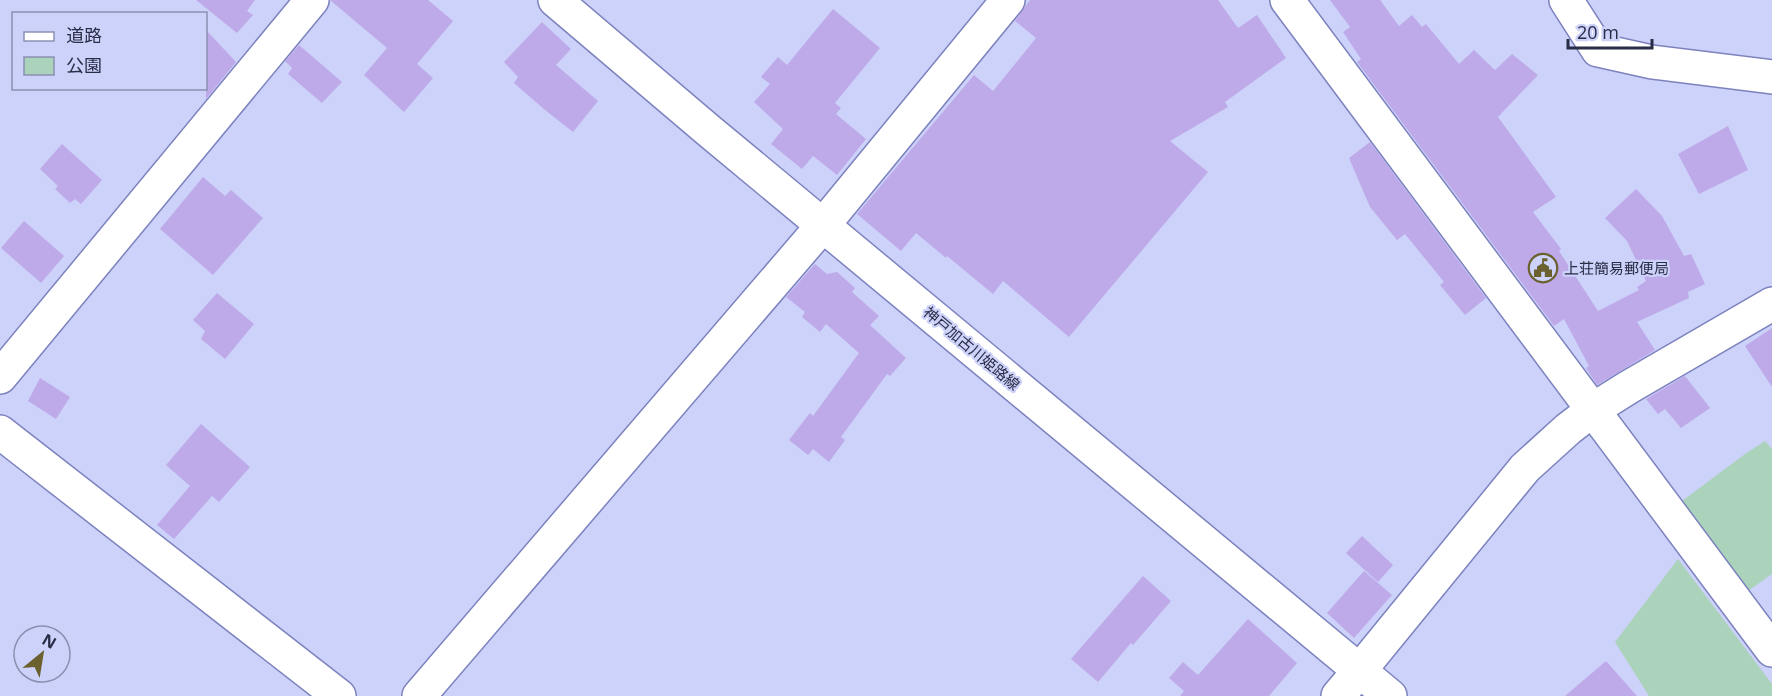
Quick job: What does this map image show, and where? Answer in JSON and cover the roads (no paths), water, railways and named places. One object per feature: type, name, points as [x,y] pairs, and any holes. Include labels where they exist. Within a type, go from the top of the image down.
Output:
[{"type":"street","points":[[0,377],[312,0]]},
{"type":"street","name":"神戸加古川姫路線","points":[[555,0],[708,130],[1390,696]]},
{"type":"street","points":[[419,696],[824,224],[1008,0]]},
{"type":"street","points":[[1287,0],[1772,650]]},
{"type":"street","points":[[1566,0],[1598,50],[1652,62],[1772,77]]},
{"type":"street","points":[[1338,696],[1525,468],[1568,429],[1629,387],[1772,304]]},
{"type":"street","points":[[0,432],[339,696]]},
{"type":"place","name":"上荘簡易郵便局","points":[[1543,268]]}]
